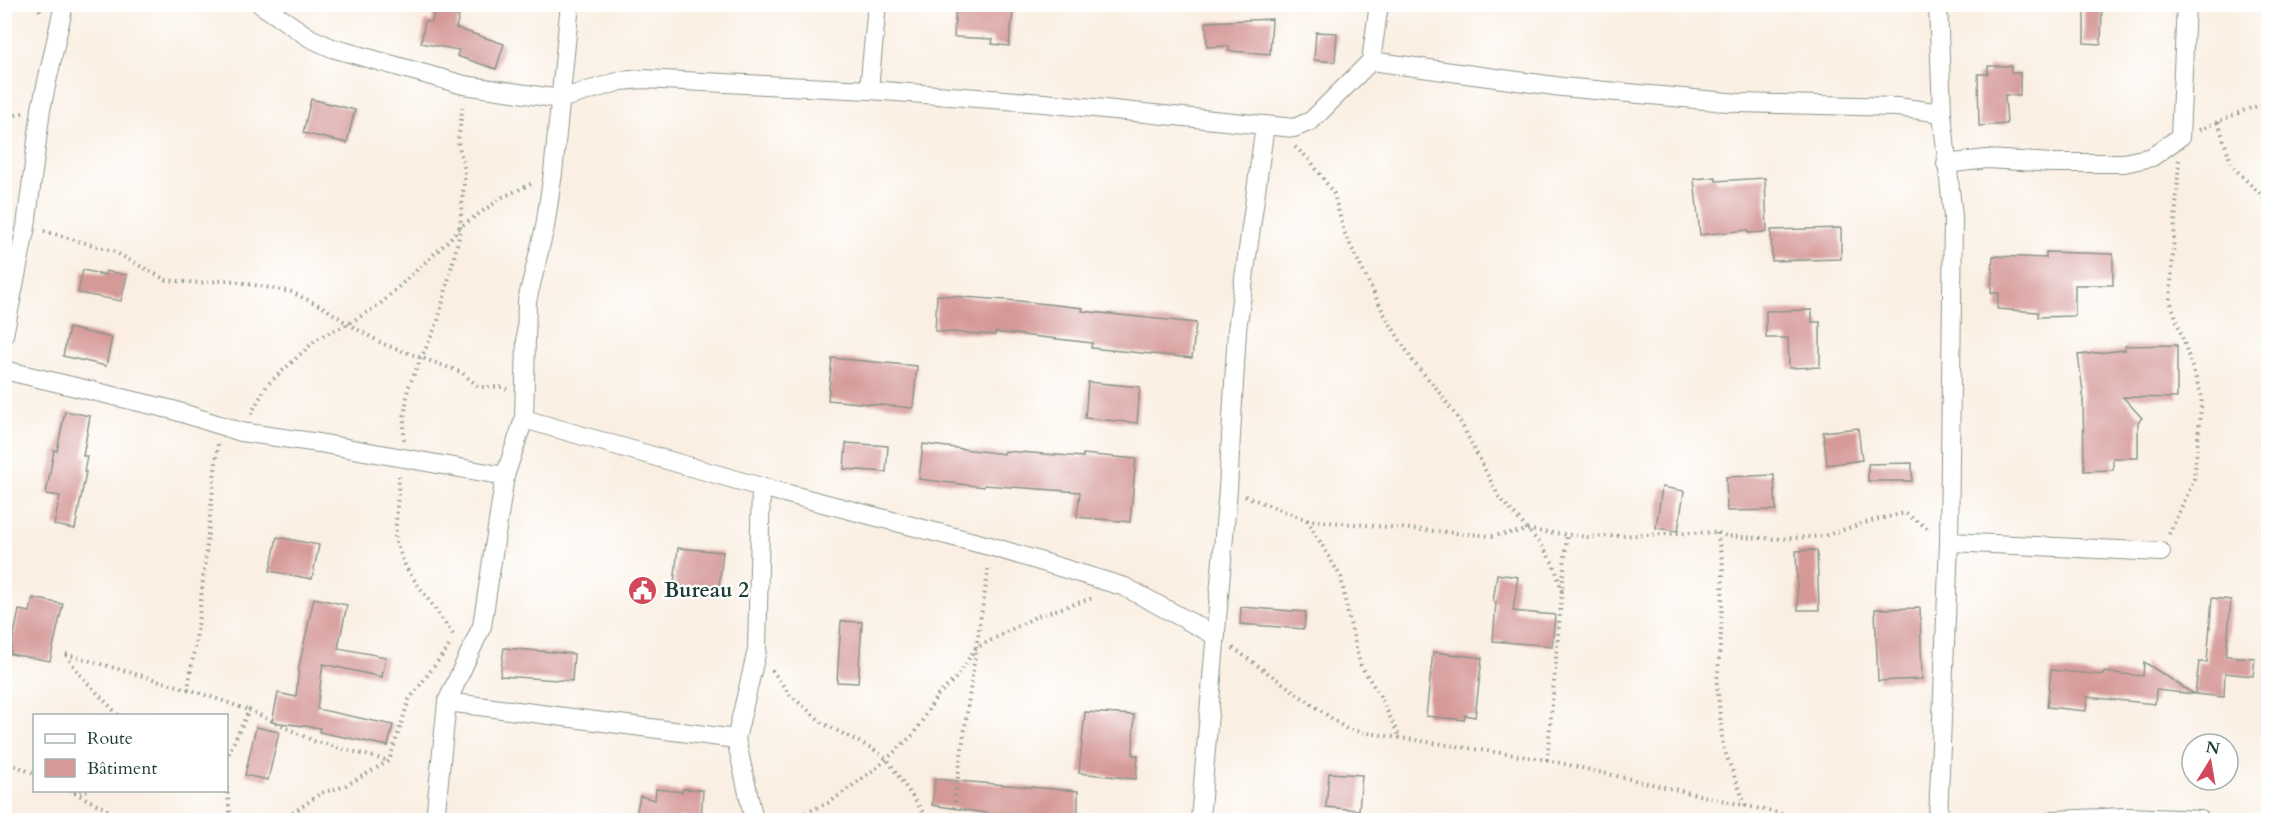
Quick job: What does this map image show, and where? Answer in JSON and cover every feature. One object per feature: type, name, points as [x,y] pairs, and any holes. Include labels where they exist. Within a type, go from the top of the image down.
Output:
[{"type":"street","points":[[4,335],[26,226],[41,110],[64,4]]},
{"type":"street","points":[[260,4],[310,38],[332,48],[464,85],[560,99],[621,81],[642,79],[869,90],[1044,103],[1294,128],[1311,121],[1371,61],[1379,4]]},
{"type":"street","points":[[435,820],[447,702],[482,626],[506,476],[524,419],[527,301],[545,227],[553,174],[570,4]]},
{"type":"street","points":[[869,90],[877,4]]},
{"type":"street","points":[[1938,4],[1942,113],[1953,216],[1949,542],[1938,820]]},
{"type":"street","points":[[1946,164],[1987,159],[2052,163],[2124,163],[2152,157],[2180,137],[2186,4]]},
{"type":"street","points":[[1371,61],[1541,84],[1728,102],[1897,107],[1942,113]]},
{"type":"street","points":[[1200,820],[1228,489],[1237,330],[1272,125]]},
{"type":"street","points":[[4,370],[152,404],[220,423],[241,432],[319,443],[506,476]]},
{"type":"street","points":[[524,419],[761,487],[993,547],[1125,587],[1216,636]]},
{"type":"street","points":[[754,820],[736,739],[757,650],[761,487]]},
{"type":"street","points":[[1949,542],[2161,552]]},
{"type":"street","points":[[447,702],[736,739]]},
{"type":"street","points":[[2053,820],[2127,817],[2201,820]]},
{"type":"path","points":[[456,637],[406,568],[395,540],[399,475],[404,459],[404,419],[408,388],[438,321],[460,227],[465,172],[458,142],[464,85]]},
{"type":"path","points":[[2161,552],[2194,480],[2202,397],[2170,300],[2180,137],[2268,103]]},
{"type":"path","points":[[2218,122],[2232,166],[2268,202]]},
{"type":"path","points":[[1272,125],[1310,160],[1334,194],[1344,232],[1384,314],[1414,363],[1436,388],[1461,423],[1499,498],[1530,530],[1554,565],[1562,591]]},
{"type":"path","points":[[241,432],[267,385],[317,339],[379,305],[460,227],[503,197],[553,174]]},
{"type":"path","points":[[26,226],[113,251],[166,280],[199,283],[228,280],[291,292],[325,308],[383,344],[422,360],[461,372],[479,387],[502,387],[524,397]]},
{"type":"path","points":[[188,689],[198,626],[220,423]]},
{"type":"path","points":[[1228,489],[1307,520],[1492,536],[1530,530],[1588,537],[1717,532],[1726,536],[1777,539],[1824,536],[1905,513],[1949,542]]},
{"type":"path","points":[[1307,520],[1341,577],[1360,664],[1380,696],[1400,737]]},
{"type":"path","points":[[1717,532],[1723,565],[1717,683],[1724,747],[1746,806]]},
{"type":"path","points":[[1547,759],[1567,534]]},
{"type":"path","points":[[952,820],[976,648],[993,547]]},
{"type":"path","points":[[789,820],[830,802],[887,759],[915,733],[936,697],[956,678],[976,648],[1037,616],[1125,587]]},
{"type":"path","points":[[283,820],[321,793],[345,786],[389,761],[409,700],[456,637],[482,626]]},
{"type":"path","points":[[1216,636],[1348,730],[1547,759],[1808,820]]},
{"type":"path","points":[[757,650],[789,694],[824,724],[873,749],[887,759],[928,820]]},
{"type":"path","points":[[117,714],[81,676],[66,654],[188,689],[249,710],[314,741],[389,761]]},
{"type":"path","points":[[228,755],[249,710]]},
{"type":"path","points":[[4,760],[33,774]]},
{"type":"path","points":[[74,793],[79,792]]},
{"type":"path","points":[[227,792],[231,820]]},
{"type":"path","points":[[74,793],[123,820]]},
{"type":"building","points":[[956,4],[1014,4],[1009,46],[992,44],[993,39],[954,37]]},
{"type":"building","points":[[2084,4],[2102,4],[2101,44],[2084,43]]},
{"type":"building","points":[[434,11],[459,16],[456,28],[504,44],[496,69],[457,56],[459,50],[421,43],[425,21],[432,22]]},
{"type":"building","points":[[1272,19],[1270,54],[1229,51],[1229,46],[1207,47],[1206,22]]},
{"type":"building","points":[[1316,32],[1337,33],[1335,62],[1314,60]]},
{"type":"building","points":[[1988,66],[2011,66],[2011,73],[2020,73],[2020,95],[2005,95],[2007,124],[1979,126],[1978,74],[1988,74]]},
{"type":"building","points":[[311,99],[355,110],[347,143],[303,133]]},
{"type":"building","points":[[1716,177],[1716,181],[1765,178],[1767,232],[1748,233],[1748,230],[1700,235],[1694,179]]},
{"type":"building","points":[[1841,228],[1841,259],[1772,261],[1771,230]]},
{"type":"building","points":[[2046,252],[2113,254],[2113,285],[2075,285],[2075,316],[2038,317],[2038,312],[1997,309],[1999,293],[1991,293],[1993,256],[2046,258]]},
{"type":"building","points":[[83,270],[105,275],[106,271],[127,275],[121,301],[78,293]]},
{"type":"building","points":[[937,295],[1019,301],[1083,308],[1082,311],[1196,323],[1192,358],[1091,348],[1092,343],[995,332],[995,335],[935,331]]},
{"type":"building","points":[[1812,310],[1812,322],[1820,322],[1820,367],[1789,368],[1788,338],[1766,338],[1766,311]]},
{"type":"building","points":[[69,328],[112,338],[106,366],[63,356]]},
{"type":"building","points":[[2177,345],[2177,398],[2123,397],[2142,418],[2138,422],[2138,458],[2113,458],[2113,470],[2084,471],[2083,391],[2078,355],[2125,350],[2125,346]]},
{"type":"building","points":[[832,358],[917,366],[913,408],[828,400]]},
{"type":"building","points":[[1088,382],[1140,387],[1137,423],[1085,418]]},
{"type":"building","points":[[65,411],[90,416],[83,456],[87,456],[84,472],[86,472],[75,529],[54,525],[60,496],[46,494],[54,450],[57,451]]},
{"type":"building","points":[[1858,428],[1862,460],[1827,465],[1823,432]]},
{"type":"building","points":[[846,443],[888,446],[886,472],[844,469]]},
{"type":"building","points":[[923,444],[1004,454],[1005,451],[1136,459],[1130,522],[1077,517],[1080,492],[984,485],[984,487],[919,479]]},
{"type":"building","points":[[1912,463],[1912,481],[1868,481],[1868,464]]},
{"type":"building","points":[[1774,475],[1776,510],[1727,511],[1726,477]]},
{"type":"building","points":[[1662,487],[1684,491],[1678,531],[1656,528]]},
{"type":"building","points":[[277,537],[319,545],[312,579],[270,571]]},
{"type":"building","points":[[678,548],[723,552],[718,596],[673,592]]},
{"type":"building","points":[[1817,550],[1819,610],[1798,610],[1796,551]]},
{"type":"building","points":[[1497,574],[1518,577],[1513,611],[1555,615],[1552,646],[1493,641],[1496,602],[1493,602]]},
{"type":"building","points":[[33,598],[63,604],[50,661],[10,654],[19,610],[30,612]]},
{"type":"building","points":[[314,598],[347,605],[338,648],[386,657],[382,677],[323,664],[317,709],[393,725],[388,746],[319,732],[320,728],[272,722],[278,693],[296,697],[299,666]]},
{"type":"building","points":[[2212,598],[2231,600],[2226,656],[2255,658],[2253,676],[2225,673],[2224,697],[2195,694],[2199,662],[2207,662]]},
{"type":"building","points":[[1241,607],[1306,612],[1304,629],[1240,624]]},
{"type":"building","points":[[1920,608],[1922,679],[1878,681],[1875,609]]},
{"type":"building","points":[[841,621],[862,622],[858,683],[837,682]]},
{"type":"building","points":[[504,648],[574,654],[572,681],[500,676]]},
{"type":"building","points":[[1433,652],[1482,658],[1475,717],[1465,715],[1464,720],[1426,716]]},
{"type":"building","points":[[2144,662],[2194,694],[2156,690],[2155,704],[2087,697],[2086,711],[2047,707],[2051,670],[2143,676]]},
{"type":"building","points":[[1085,712],[1134,715],[1133,755],[1138,755],[1136,779],[1079,773]]},
{"type":"building","points":[[256,727],[279,732],[268,780],[245,775]]},
{"type":"building","points":[[1329,773],[1362,775],[1359,810],[1326,807]]},
{"type":"building","points":[[935,779],[1078,791],[1078,820],[992,820],[992,814],[932,805]]},
{"type":"building","points":[[656,789],[682,792],[683,789],[703,790],[701,819],[679,817],[678,820],[635,820],[640,796],[655,800]]},
{"type":"place","name":"Bureau 2","points":[[643,590]]}]
